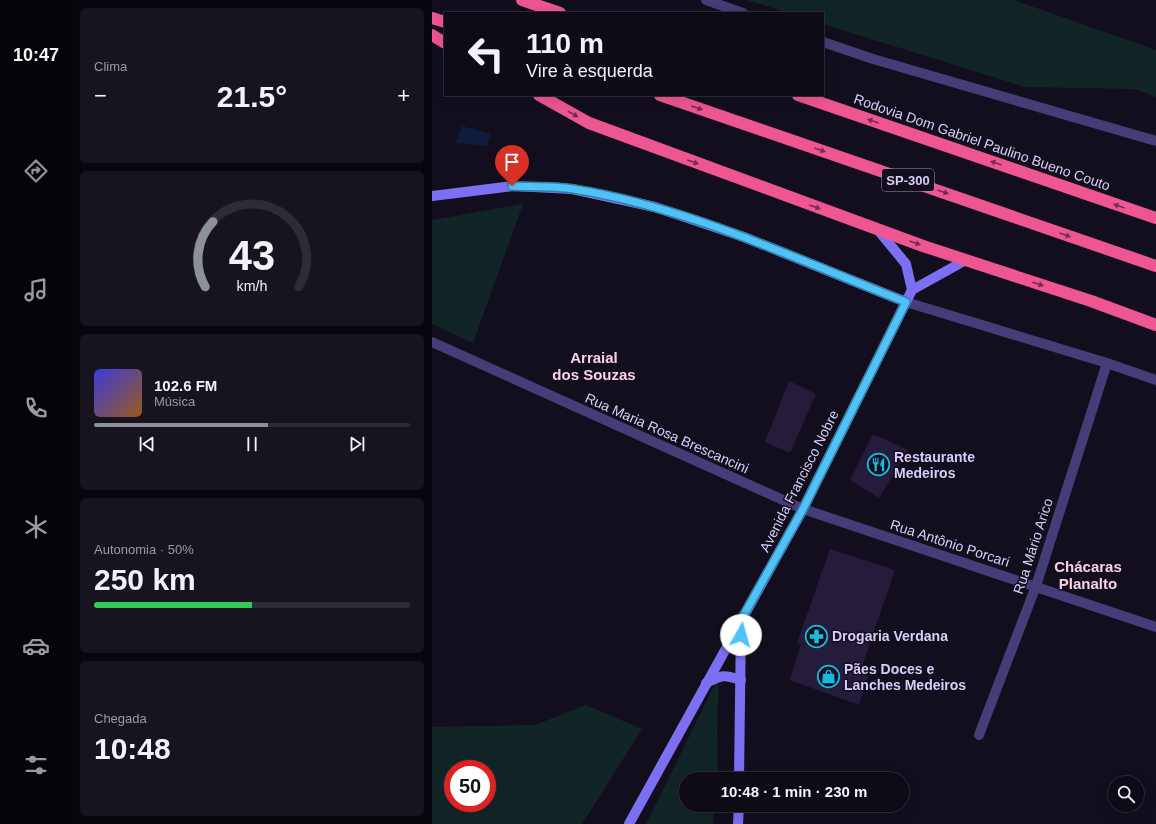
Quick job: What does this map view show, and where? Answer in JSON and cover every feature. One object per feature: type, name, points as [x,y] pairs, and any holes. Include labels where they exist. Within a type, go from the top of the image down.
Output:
[{"type":"highway","points":[[522,0],[557,12]]},
{"type":"highway","points":[[432,18],[444,22]]},
{"type":"highway","points":[[432,36],[444,42]]},
{"type":"highway","points":[[541,96],[589,123],[878,230],[1156,325]]},
{"type":"highway","name":"SP-300","points":[[663,96],[1156,266]]},
{"type":"highway","name":"Rodovia Dom Gabriel Paulino Bueno Couto","points":[[801,96],[1156,218]]},
{"type":"street","points":[[706,0],[740,12]]},
{"type":"street","points":[[824,42],[872,59],[1156,141]]},
{"type":"street","points":[[432,196],[512,186],[572,189],[655,207],[744,237],[906,302],[1156,380]]},
{"type":"street","points":[[878,230],[906,264],[912,290],[966,260]]},
{"type":"street","name":"Avenida Francisco Nobre","points":[[629,824],[803,509],[912,290]]},
{"type":"street","name":"Rua Maria Rosa Brescancini","points":[[432,342],[803,509]]},
{"type":"street","name":"Rua Mário Arico","points":[[979,736],[1036,586],[1107,364]]},
{"type":"street","name":"Rua Antônio Porcari","points":[[803,509],[1036,586],[1156,628]]},
{"type":"street","points":[[739,772],[741,620]]},
{"type":"street","points":[[706,683],[719,676],[726,675],[740,680]]},
{"type":"street","points":[[738,812],[738,824]]},
{"type":"green space","points":[[747,0],[1014,0],[1156,50],[1156,97],[1135,89],[1025,87],[824,24],[824,12],[786,12]]},
{"type":"green space","points":[[523,204],[473,343],[432,324],[432,220]]},
{"type":"green space","points":[[719,676],[717,730],[718,772],[679,772],[679,812],[714,812],[713,824],[646,824]]},
{"type":"green space","points":[[586,705],[642,729],[582,824],[432,824],[432,727],[535,725]]},
{"type":"water","points":[[462,126],[491,134],[487,146],[455,143]]},
{"type":"building","points":[[789,381],[816,394],[790,453],[765,442]]},
{"type":"building","name":"Restaurante Medeiros","points":[[873,434],[908,450],[879,498],[850,480]]},
{"type":"building","points":[[830,549],[895,570],[860,672],[868,675],[859,705],[790,680],[801,644],[797,643]]},
{"type":"place","name":"Restaurante Medeiros","points":[[878,465]]},
{"type":"place","name":"Drogaria Verdana","points":[[817,636]]},
{"type":"place","name":"Pães Doces e Lanches Medeiros","points":[[829,677]]},
{"type":"district","name":"Arraial dos Souzas","points":[[594,366]]},
{"type":"district","name":"Chácaras Planalto","points":[[1088,576]]},
{"type":"route","points":[[512,186],[572,189],[655,207],[744,237],[906,302],[803,509],[741,620],[741,635]]}]
